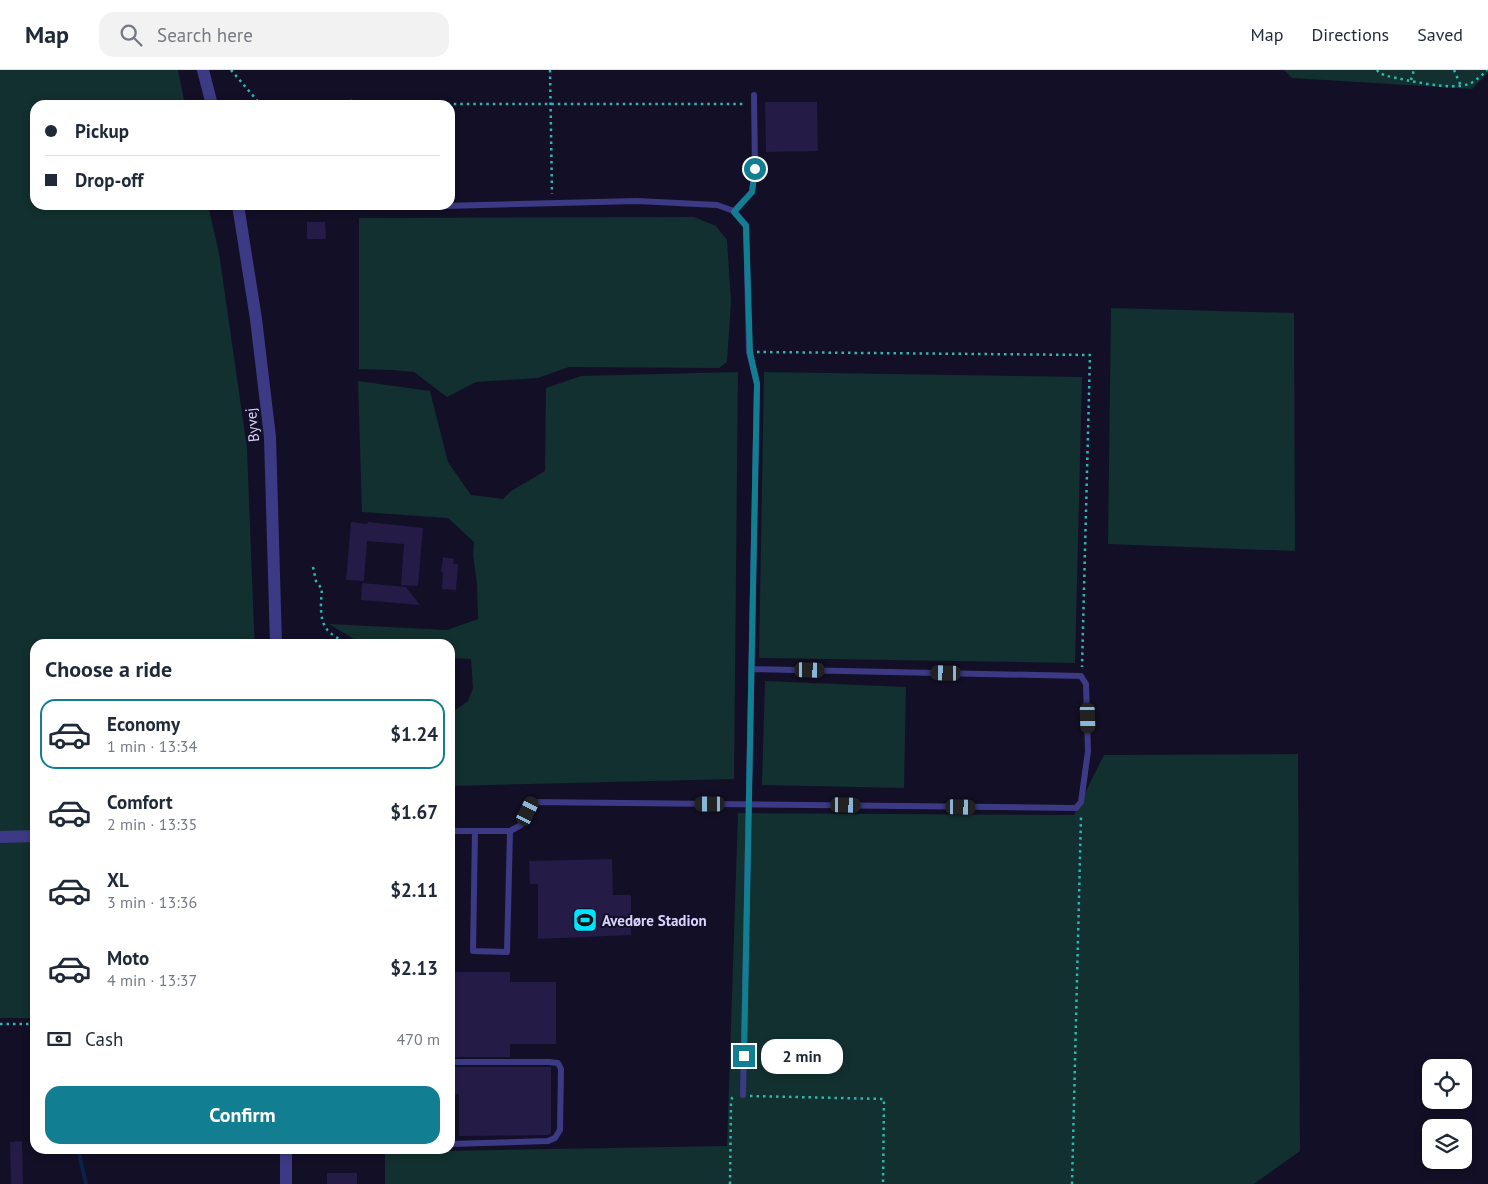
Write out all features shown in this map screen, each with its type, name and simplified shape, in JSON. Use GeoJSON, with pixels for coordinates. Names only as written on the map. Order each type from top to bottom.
{"type":"FeatureCollection","features":[{"type":"Feature","properties":{"kind":"street"},"geometry":{"type":"LineString","coordinates":[[203,70],[211,100]]}},
{"type":"Feature","properties":{"kind":"street","name":"Byvej"},"geometry":{"type":"LineString","coordinates":[[239,210],[256,319],[270,437],[276,639]]}},
{"type":"Feature","properties":{"kind":"street"},"geometry":{"type":"LineString","coordinates":[[0,837],[30,836]]}},
{"type":"Feature","properties":{"kind":"street"},"geometry":{"type":"LineString","coordinates":[[286,1154],[286,1184]]}},
{"type":"Feature","properties":{"kind":"lane"},"geometry":{"type":"LineString","coordinates":[[734,212],[752,192],[755,169],[754,95]]}},
{"type":"Feature","properties":{"kind":"lane"},"geometry":{"type":"LineString","coordinates":[[455,206],[637,201],[717,205],[734,212],[746,226],[750,352],[757,384],[743,1094]]}},
{"type":"Feature","properties":{"kind":"lane"},"geometry":{"type":"LineString","coordinates":[[455,831],[510,831],[521,825],[532,802],[1076,808],[1081,802],[1088,751],[1086,684],[1081,676],[752,669]]}},
{"type":"Feature","properties":{"kind":"lane"},"geometry":{"type":"LineString","coordinates":[[475,831],[473,951],[506,952],[510,831]]}},
{"type":"Feature","properties":{"kind":"lane"},"geometry":{"type":"LineString","coordinates":[[455,1062],[549,1062],[558,1063],[561,1069],[560,1130],[555,1138],[548,1141],[455,1144]]}},
{"type":"Feature","properties":{"kind":"path"},"geometry":{"type":"LineString","coordinates":[[231,70],[258,100]]}},
{"type":"Feature","properties":{"kind":"path"},"geometry":{"type":"LineString","coordinates":[[550,70],[552,203]]}},
{"type":"Feature","properties":{"kind":"path"},"geometry":{"type":"LineString","coordinates":[[1377,70],[1379,73],[1387,76],[1446,86],[1469,84],[1481,77],[1487,70]]}},
{"type":"Feature","properties":{"kind":"path"},"geometry":{"type":"LineString","coordinates":[[1411,80],[1414,70]]}},
{"type":"Feature","properties":{"kind":"path"},"geometry":{"type":"LineString","coordinates":[[1454,70],[1461,86]]}},
{"type":"Feature","properties":{"kind":"path"},"geometry":{"type":"LineString","coordinates":[[455,104],[754,104]]}},
{"type":"Feature","properties":{"kind":"path"},"geometry":{"type":"LineString","coordinates":[[750,352],[1090,355],[1081,676]]}},
{"type":"Feature","properties":{"kind":"path"},"geometry":{"type":"LineString","coordinates":[[313,567],[316,582],[322,589],[321,604],[326,630],[340,639]]}},
{"type":"Feature","properties":{"kind":"path"},"geometry":{"type":"LineString","coordinates":[[1072,1184],[1081,802]]}},
{"type":"Feature","properties":{"kind":"path"},"geometry":{"type":"LineString","coordinates":[[0,1024],[30,1024]]}},
{"type":"Feature","properties":{"kind":"path"},"geometry":{"type":"LineString","coordinates":[[730,1184],[730,1103],[736,1095],[743,1094],[753,1096],[884,1099],[882,1184]]}},
{"type":"Feature","properties":{"kind":"green space"},"geometry":{"type":"Polygon","coordinates":[[[0,70],[178,70],[184,100],[30,100],[30,210],[209,210],[219,253],[247,448],[255,639],[30,639],[30,1018],[0,1018],[0,70]]]}},
{"type":"Feature","properties":{"kind":"green space"},"geometry":{"type":"Polygon","coordinates":[[[1284,70],[1488,70],[1488,73],[1472,89],[1292,78],[1284,70]]]}},
{"type":"Feature","properties":{"kind":"green space"},"geometry":{"type":"Polygon","coordinates":[[[694,217],[716,226],[727,240],[731,302],[727,362],[719,368],[569,367],[538,378],[476,382],[447,397],[414,372],[359,369],[359,218],[694,217]]]}},
{"type":"Feature","properties":{"kind":"green space"},"geometry":{"type":"Polygon","coordinates":[[[1111,308],[1294,313],[1295,551],[1108,544],[1111,308]]]}},
{"type":"Feature","properties":{"kind":"green space"},"geometry":{"type":"Polygon","coordinates":[[[738,372],[734,779],[455,786],[455,710],[468,701],[473,688],[471,659],[455,658],[455,639],[354,639],[329,624],[447,630],[478,619],[477,584],[473,555],[474,542],[448,518],[362,512],[358,381],[430,391],[448,462],[471,495],[503,499],[511,491],[545,471],[546,388],[581,376],[738,372]]]}},
{"type":"Feature","properties":{"kind":"green space"},"geometry":{"type":"Polygon","coordinates":[[[764,372],[1082,377],[1075,663],[759,658],[764,372]]]}},
{"type":"Feature","properties":{"kind":"green space"},"geometry":{"type":"Polygon","coordinates":[[[765,681],[906,687],[904,788],[762,785],[765,681]]]}},
{"type":"Feature","properties":{"kind":"green space"},"geometry":{"type":"Polygon","coordinates":[[[1298,754],[1300,1151],[1254,1184],[385,1184],[385,1154],[455,1154],[455,1151],[727,1146],[738,813],[1074,815],[1104,755],[1298,754]]]}},
{"type":"Feature","properties":{"kind":"building"},"geometry":{"type":"Polygon","coordinates":[[[765,102],[817,102],[818,151],[766,152],[765,102]]]}},
{"type":"Feature","properties":{"kind":"building"},"geometry":{"type":"Polygon","coordinates":[[[307,222],[325,222],[326,239],[307,239],[307,222]]]}},
{"type":"Feature","properties":{"kind":"building"},"geometry":{"type":"Polygon","coordinates":[[[351,522],[423,528],[418,586],[401,585],[404,544],[367,541],[364,581],[346,580],[351,522]]]}},
{"type":"Feature","properties":{"kind":"building"},"geometry":{"type":"Polygon","coordinates":[[[443,557],[454,559],[453,564],[458,564],[456,590],[442,589],[443,572],[441,572],[443,557]]]}},
{"type":"Feature","properties":{"kind":"building"},"geometry":{"type":"Polygon","coordinates":[[[362,583],[406,587],[420,605],[361,600],[362,583]]]}},
{"type":"Feature","properties":{"kind":"building"},"geometry":{"type":"Polygon","coordinates":[[[612,859],[613,895],[631,895],[631,935],[538,939],[538,884],[530,884],[529,861],[612,859]]]}},
{"type":"Feature","properties":{"kind":"building"},"geometry":{"type":"Polygon","coordinates":[[[455,972],[510,972],[510,982],[556,982],[556,1044],[510,1044],[510,1057],[455,1057],[455,972]]]}},
{"type":"Feature","properties":{"kind":"building"},"geometry":{"type":"Polygon","coordinates":[[[455,1067],[551,1067],[551,1134],[459,1136],[459,1094],[455,1094],[455,1067]]]}},
{"type":"Feature","properties":{"kind":"building"},"geometry":{"type":"Polygon","coordinates":[[[22,1141],[23,1184],[11,1184],[10,1142],[22,1141]]]}},
{"type":"Feature","properties":{"kind":"building"},"geometry":{"type":"Polygon","coordinates":[[[327,1173],[357,1173],[357,1184],[327,1184],[327,1173]]]}},
{"type":"Feature","properties":{"kind":"waterway"},"geometry":{"type":"LineString","coordinates":[[79,1154],[86,1184]]}},
{"type":"Feature","properties":{"kind":"place","name":"Avedøre Stadion"},"geometry":{"type":"Point","coordinates":[585,920]}},
{"type":"Feature","properties":{"kind":"route"},"geometry":{"type":"LineString","coordinates":[[744,1056],[757,384],[750,352],[746,226],[734,212],[752,192],[755,169]]}}]}
